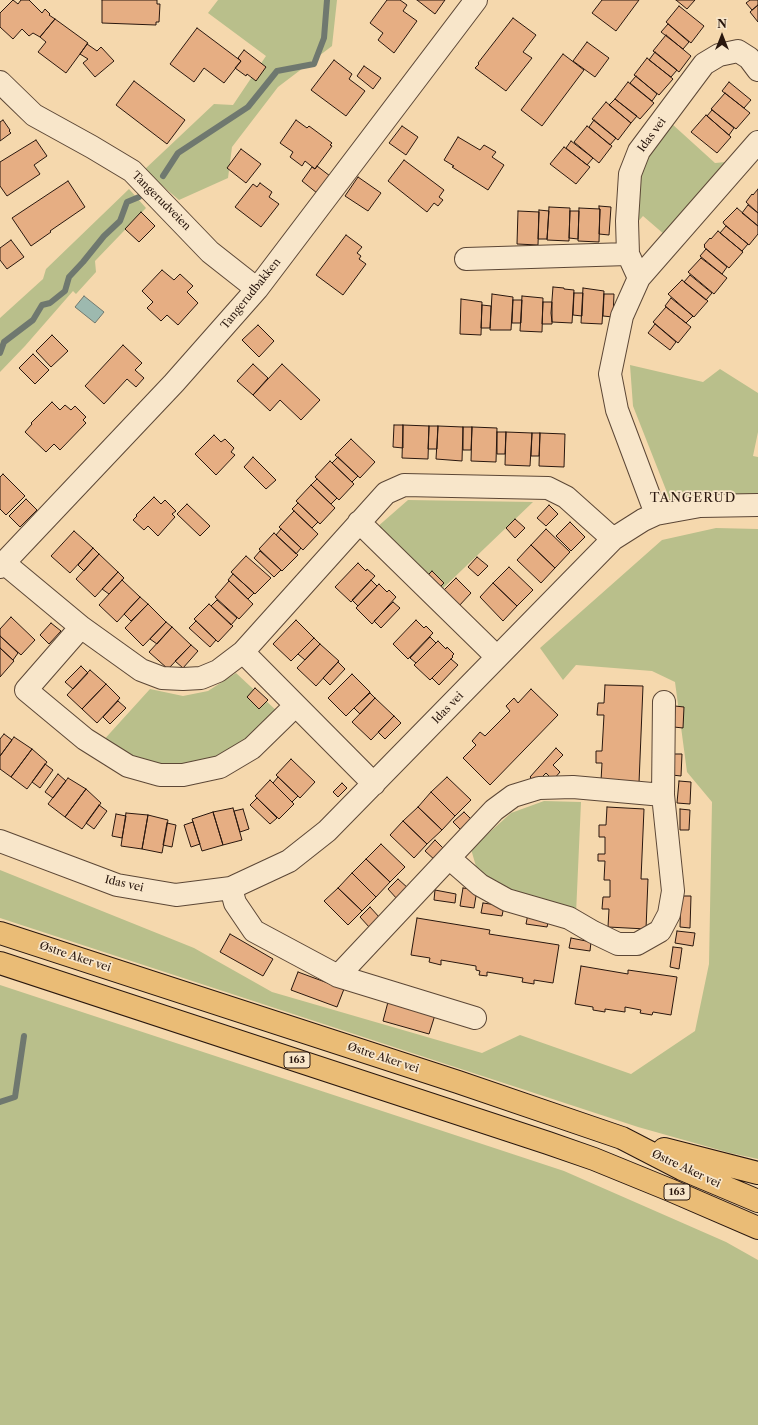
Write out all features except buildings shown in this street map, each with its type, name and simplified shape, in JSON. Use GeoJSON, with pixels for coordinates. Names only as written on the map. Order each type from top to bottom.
{"type":"FeatureCollection","features":[{"type":"Feature","properties":{"kind":"highway","name":"Østre Aker vei"},"geometry":{"type":"LineString","coordinates":[[0,933],[458,1082],[622,1138],[682,1169],[758,1201]]}},
{"type":"Feature","properties":{"kind":"highway","name":"163"},"geometry":{"type":"LineString","coordinates":[[0,963],[554,1145],[594,1159],[758,1228]]}},
{"type":"Feature","properties":{"kind":"highway"},"geometry":{"type":"LineString","coordinates":[[622,1138],[758,1173]]}},
{"type":"Feature","properties":{"kind":"street","name":"Tangerudbakken"},"geometry":{"type":"LineString","coordinates":[[2,565],[174,383],[257,290],[476,0]]}},
{"type":"Feature","properties":{"kind":"street","name":"Idas vei"},"geometry":{"type":"LineString","coordinates":[[639,278],[628,254],[627,221],[630,174],[639,151],[704,64],[719,55],[738,51],[749,58],[758,70]]}},
{"type":"Feature","properties":{"kind":"street","name":"Tangerudveien"},"geometry":{"type":"LineString","coordinates":[[0,82],[34,116],[92,147],[132,171],[210,252],[257,290]]}},
{"type":"Feature","properties":{"kind":"street"},"geometry":{"type":"LineString","coordinates":[[656,514],[617,410],[610,374],[622,316],[639,278],[758,142]]}},
{"type":"Feature","properties":{"kind":"street"},"geometry":{"type":"LineString","coordinates":[[466,259],[628,254]]}},
{"type":"Feature","properties":{"kind":"street"},"geometry":{"type":"LineString","coordinates":[[2,565],[82,627],[141,670],[162,678],[184,679],[201,678],[218,671],[242,652],[386,493],[404,485],[548,488],[566,497],[613,539]]}},
{"type":"Feature","properties":{"kind":"street","name":"Idas vei"},"geometry":{"type":"LineString","coordinates":[[0,841],[117,885],[176,895],[231,888],[289,861],[327,832],[613,539],[643,520],[656,514],[700,506],[758,505]]}},
{"type":"Feature","properties":{"kind":"street"},"geometry":{"type":"LineString","coordinates":[[360,522],[497,657]]}},
{"type":"Feature","properties":{"kind":"street"},"geometry":{"type":"LineString","coordinates":[[82,627],[26,690],[85,739],[128,766],[160,775],[183,775],[220,767],[252,748],[295,706]]}},
{"type":"Feature","properties":{"kind":"street"},"geometry":{"type":"LineString","coordinates":[[242,652],[374,784]]}},
{"type":"Feature","properties":{"kind":"street"},"geometry":{"type":"LineString","coordinates":[[449,858],[480,885],[507,900],[569,918],[618,944],[637,944],[660,931],[669,914],[674,891],[663,795],[664,702]]}},
{"type":"Feature","properties":{"kind":"street"},"geometry":{"type":"LineString","coordinates":[[338,976],[494,810],[513,796],[539,788],[573,787],[663,795]]}},
{"type":"Feature","properties":{"kind":"street"},"geometry":{"type":"LineString","coordinates":[[231,888],[235,903],[254,931],[338,976],[475,1018]]}},
{"type":"Feature","properties":{"kind":"green space"},"geometry":{"type":"Polygon","coordinates":[[[218,0],[337,0],[332,46],[278,87],[232,147],[228,178],[179,200],[144,170],[214,104],[233,105],[266,56],[208,13],[218,0]]]}},
{"type":"Feature","properties":{"kind":"green space"},"geometry":{"type":"Polygon","coordinates":[[[672,124],[715,163],[726,162],[665,235],[643,216],[634,226],[638,165],[672,124]]]}},
{"type":"Feature","properties":{"kind":"green space"},"geometry":{"type":"Polygon","coordinates":[[[129,189],[146,208],[95,261],[96,272],[76,294],[73,291],[0,372],[0,318],[43,279],[46,269],[129,189]]]}},
{"type":"Feature","properties":{"kind":"green space"},"geometry":{"type":"Polygon","coordinates":[[[630,365],[703,382],[720,369],[758,393],[758,432],[753,456],[758,457],[758,495],[693,495],[670,500],[633,406],[630,365]]]}},
{"type":"Feature","properties":{"kind":"green space"},"geometry":{"type":"Polygon","coordinates":[[[408,500],[533,502],[440,591],[376,528],[408,500]]]}},
{"type":"Feature","properties":{"kind":"green space"},"geometry":{"type":"Polygon","coordinates":[[[716,528],[758,529],[758,1159],[730,1153],[638,1127],[0,918],[0,870],[194,948],[272,992],[482,1053],[520,1035],[631,1074],[695,1031],[709,964],[712,802],[687,772],[675,682],[652,671],[576,665],[563,680],[540,648],[662,540],[716,528]]]}},
{"type":"Feature","properties":{"kind":"green space"},"geometry":{"type":"Polygon","coordinates":[[[236,673],[279,713],[218,762],[158,769],[101,743],[150,689],[183,696],[208,691],[236,673]]]}},
{"type":"Feature","properties":{"kind":"green space"},"geometry":{"type":"Polygon","coordinates":[[[544,801],[581,802],[576,914],[510,894],[477,870],[471,849],[511,813],[544,801]]]}},
{"type":"Feature","properties":{"kind":"green space"},"geometry":{"type":"Polygon","coordinates":[[[0,985],[564,1171],[726,1242],[758,1260],[758,1425],[0,1425],[0,985]]]}},
{"type":"Feature","properties":{"kind":"water"},"geometry":{"type":"Polygon","coordinates":[[[84,296],[104,312],[95,323],[75,307],[84,296]]]}},
{"type":"Feature","properties":{"kind":"waterway"},"geometry":{"type":"LineString","coordinates":[[163,176],[178,153],[248,107],[277,71],[314,64],[324,38],[327,0]]}},
{"type":"Feature","properties":{"kind":"waterway"},"geometry":{"type":"LineString","coordinates":[[0,353],[4,342],[33,320],[42,305],[50,303],[65,291],[69,277],[104,236],[120,221],[127,202],[139,197]]}},
{"type":"Feature","properties":{"kind":"waterway"},"geometry":{"type":"LineString","coordinates":[[0,1102],[15,1097],[24,1036]]}},
{"type":"Feature","properties":{"kind":"district","name":"TANGERUD"},"geometry":{"type":"Point","coordinates":[693,498]}}]}
